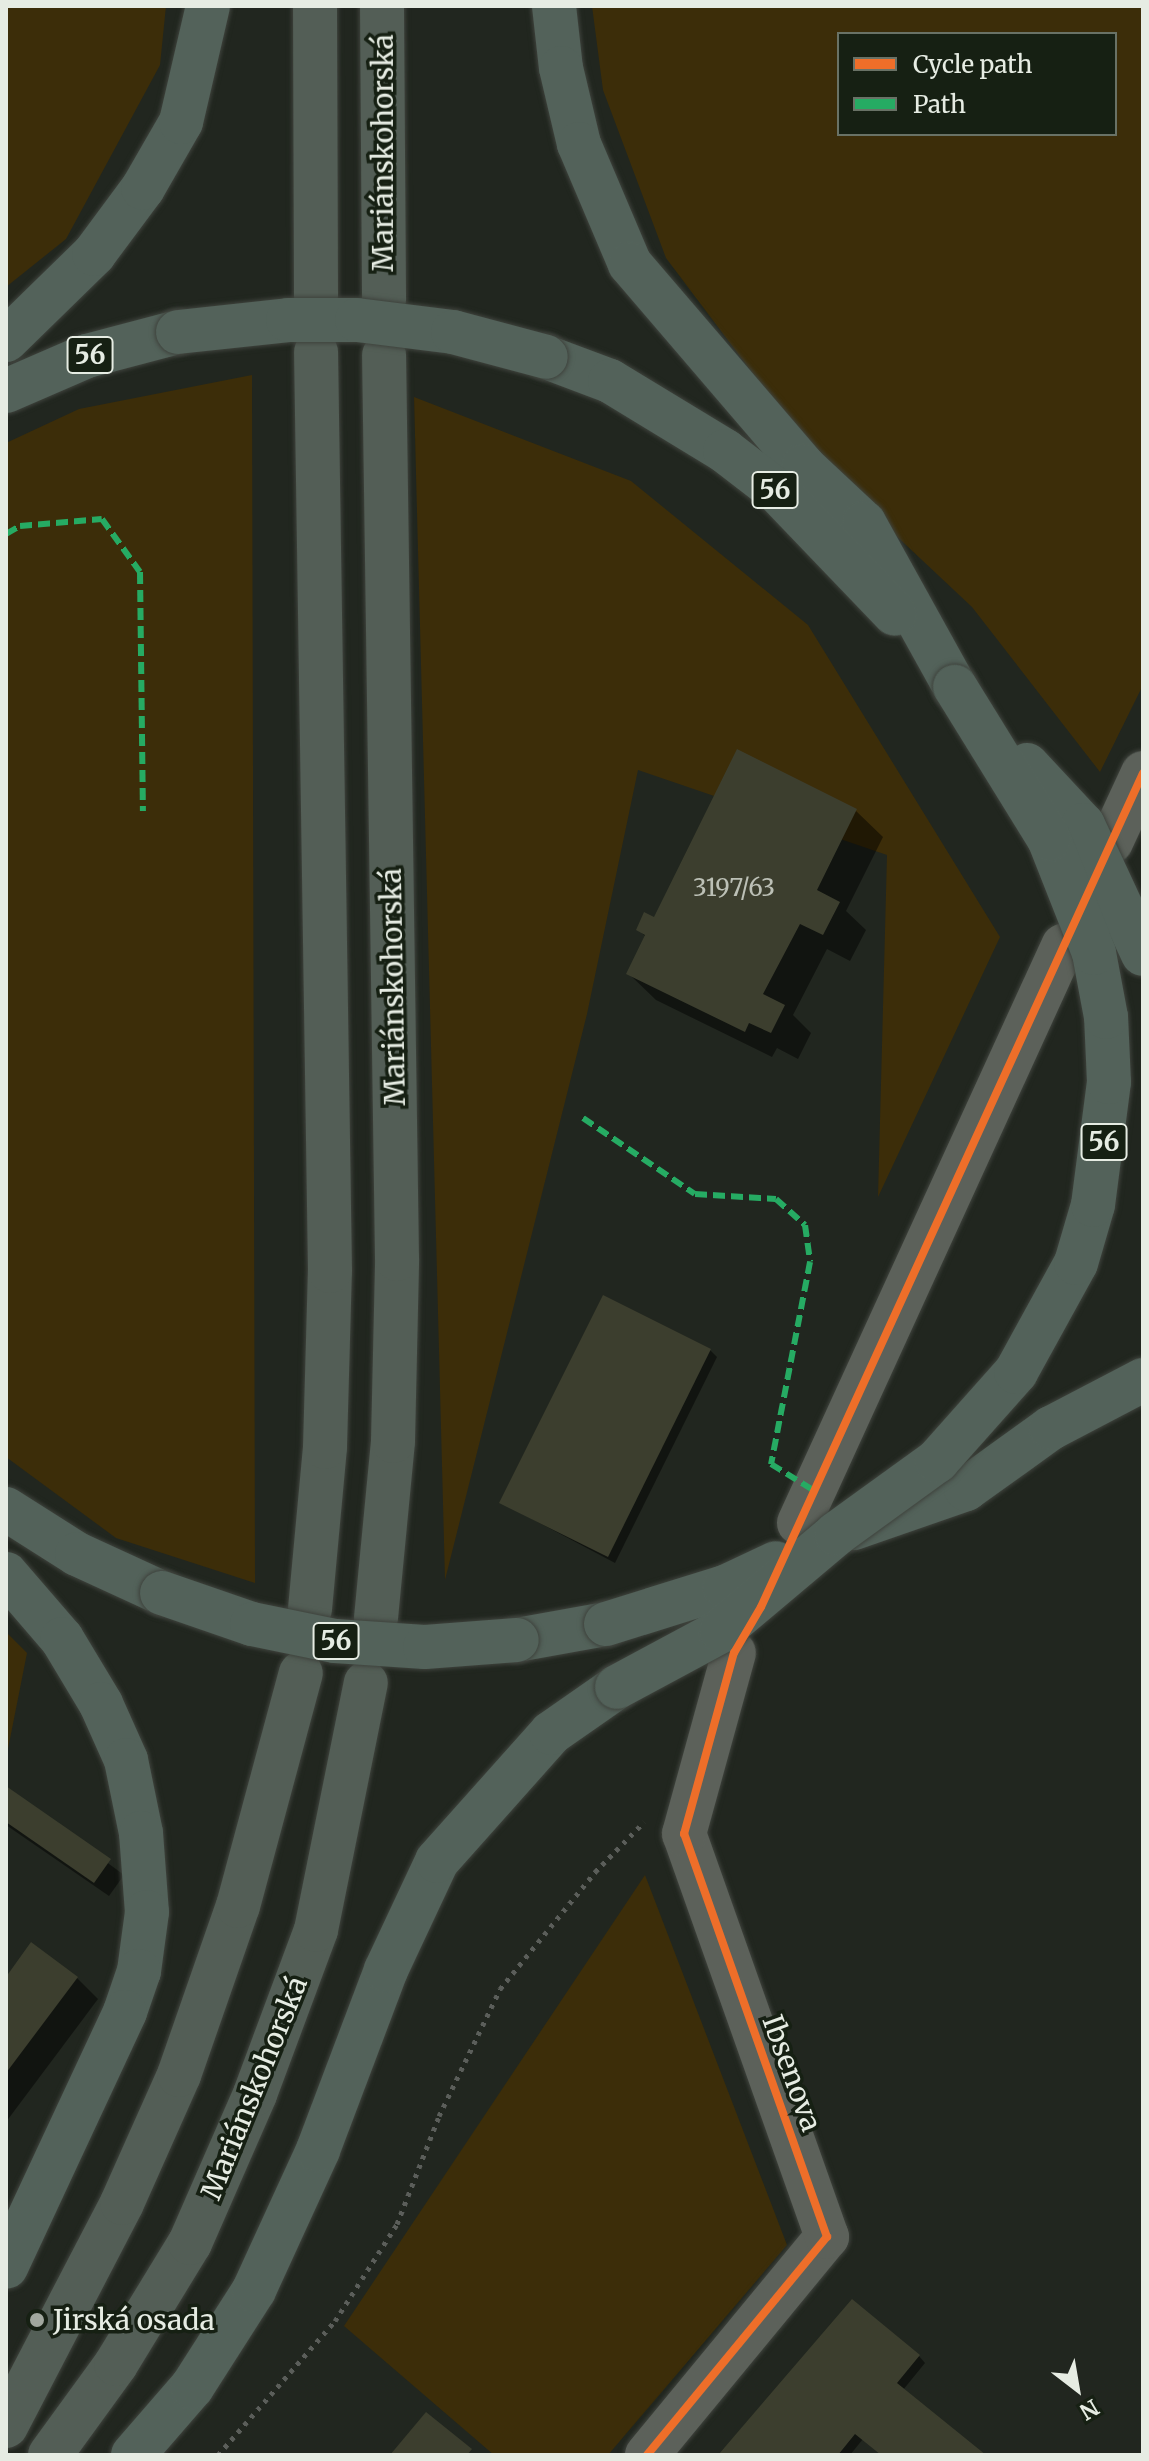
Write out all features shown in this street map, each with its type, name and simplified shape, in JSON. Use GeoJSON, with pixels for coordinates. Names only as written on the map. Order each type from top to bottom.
{"type":"FeatureCollection","features":[{"type":"Feature","properties":{"kind":"highway"},"geometry":{"type":"LineString","coordinates":[[6,340],[94,254],[143,188],[181,122],[208,6]]}},
{"type":"Feature","properties":{"kind":"highway"},"geometry":{"type":"LineString","coordinates":[[554,6],[561,68],[579,144],[607,219],[630,264],[803,466],[864,523],[955,687]]}},
{"type":"Feature","properties":{"kind":"highway","name":"56"},"geometry":{"type":"LineString","coordinates":[[6,391],[87,356],[178,332],[288,320],[357,320],[453,332],[546,357],[610,381],[671,414],[777,491],[871,586],[955,687],[1083,825],[1143,954]]}},
{"type":"Feature","properties":{"kind":"highway","name":"56"},"geometry":{"type":"LineString","coordinates":[[6,1509],[77,1554],[162,1593],[252,1624],[335,1641],[425,1647],[517,1640],[606,1624],[725,1587],[817,1528],[937,1461],[1016,1372],[1076,1263],[1103,1146],[1109,1082],[1106,1017],[1094,953],[1049,839],[955,687]]}},
{"type":"Feature","properties":{"kind":"highway","name":"56"},"geometry":{"type":"LineString","coordinates":[[817,1528],[966,1489],[1051,1428],[1143,1380]]}},
{"type":"Feature","properties":{"kind":"highway"},"geometry":{"type":"LineString","coordinates":[[133,2455],[192,2387],[254,2290],[318,2150],[386,1970],[437,1861],[551,1733],[617,1687],[721,1631],[817,1528]]}},
{"type":"Feature","properties":{"kind":"highway"},"geometry":{"type":"LineString","coordinates":[[6,1574],[62,1639],[101,1704],[126,1760],[141,1833],[147,1912],[139,1971],[125,2012],[6,2267]]}},
{"type":"Feature","properties":{"kind":"main road"},"geometry":{"type":"LineString","coordinates":[[315,6],[316,296]]}},
{"type":"Feature","properties":{"kind":"main road","name":"Mariánskohorská"},"geometry":{"type":"LineString","coordinates":[[382,6],[384,300]]}},
{"type":"Feature","properties":{"kind":"main road"},"geometry":{"type":"LineString","coordinates":[[310,1609],[325,1447],[330,1271],[316,352]]}},
{"type":"Feature","properties":{"kind":"main road","name":"Mariánskohorská"},"geometry":{"type":"LineString","coordinates":[[376,1618],[393,1441],[397,1259],[384,355]]}},
{"type":"Feature","properties":{"kind":"main road"},"geometry":{"type":"LineString","coordinates":[[6,2426],[122,2203],[179,2075],[238,1906],[301,1673]]}},
{"type":"Feature","properties":{"kind":"main road","name":"Mariánskohorská"},"geometry":{"type":"LineString","coordinates":[[50,2455],[116,2364],[190,2243],[255,2094],[316,1930],[366,1683]]}},
{"type":"Feature","properties":{"kind":"street"},"geometry":{"type":"LineString","coordinates":[[1111,842],[1143,773]]}},
{"type":"Feature","properties":{"kind":"street"},"geometry":{"type":"LineString","coordinates":[[817,1528],[1063,946]]}},
{"type":"Feature","properties":{"kind":"street","name":"Ibsenova"},"geometry":{"type":"LineString","coordinates":[[647,2455],[827,2237],[684,1834],[734,1653]]}},
{"type":"Feature","properties":{"kind":"path"},"geometry":{"type":"LineString","coordinates":[[218,2455],[335,2321],[397,2224],[439,2116],[500,1989],[642,1823],[692,1806]]}},
{"type":"Feature","properties":{"kind":"shaded area"},"geometry":{"type":"Polygon","coordinates":[[[6,6],[166,6],[160,65],[66,239],[6,287],[6,6]]]}},
{"type":"Feature","properties":{"kind":"shaded area"},"geometry":{"type":"Polygon","coordinates":[[[592,6],[1143,6],[1143,685],[1100,772],[972,607],[824,468],[666,258],[603,90],[592,6]]]}},
{"type":"Feature","properties":{"kind":"shaded area"},"geometry":{"type":"Polygon","coordinates":[[[252,375],[255,1583],[116,1538],[6,1457],[6,443],[79,409],[252,375]]]}},
{"type":"Feature","properties":{"kind":"shaded area"},"geometry":{"type":"Polygon","coordinates":[[[414,397],[631,481],[808,625],[1000,937],[878,1197],[887,855],[638,770],[587,1014],[445,1580],[414,397]]]}},
{"type":"Feature","properties":{"kind":"shaded area"},"geometry":{"type":"Polygon","coordinates":[[[6,1632],[27,1653],[6,1759],[6,1632]]]}},
{"type":"Feature","properties":{"kind":"shaded area"},"geometry":{"type":"Polygon","coordinates":[[[645,1875],[787,2245],[608,2455],[494,2455],[344,2326],[645,1875]]]}},
{"type":"Feature","properties":{"kind":"building"},"geometry":{"type":"Polygon","coordinates":[[[737,749],[857,809],[817,890],[840,902],[823,935],[800,924],[763,994],[785,1005],[771,1033],[749,1023],[745,1032],[626,974],[645,935],[636,930],[644,912],[654,917],[737,749]]]}},
{"type":"Feature","properties":{"kind":"building"},"geometry":{"type":"Polygon","coordinates":[[[603,1295],[711,1349],[608,1557],[499,1503],[603,1295]]]}},
{"type":"Feature","properties":{"kind":"building"},"geometry":{"type":"Polygon","coordinates":[[[6,1786],[111,1859],[94,1883],[6,1822],[6,1786]]]}},
{"type":"Feature","properties":{"kind":"building"},"geometry":{"type":"Polygon","coordinates":[[[31,1942],[78,1977],[6,2073],[6,1977],[31,1942]]]}},
{"type":"Feature","properties":{"kind":"building"},"geometry":{"type":"Polygon","coordinates":[[[852,2299],[920,2355],[897,2383],[986,2455],[881,2455],[855,2434],[838,2455],[718,2455],[852,2299]]]}},
{"type":"Feature","properties":{"kind":"building"},"geometry":{"type":"Polygon","coordinates":[[[426,2412],[472,2449],[467,2455],[390,2455],[426,2412]]]}},
{"type":"Feature","properties":{"kind":"marked path"},"geometry":{"type":"LineString","coordinates":[[6,534],[20,526],[102,519],[140,572],[143,811]]}},
{"type":"Feature","properties":{"kind":"marked path"},"geometry":{"type":"LineString","coordinates":[[583,1118],[695,1194],[776,1199],[805,1225],[810,1262],[771,1464],[813,1490]]}},
{"type":"Feature","properties":{"kind":"cycle path"},"geometry":{"type":"LineString","coordinates":[[647,2455],[827,2237],[684,1834],[734,1653],[761,1607],[1143,773]]}},
{"type":"Feature","properties":{"kind":"place","name":"Jirská osada"},"geometry":{"type":"Point","coordinates":[37,2320]}}]}
